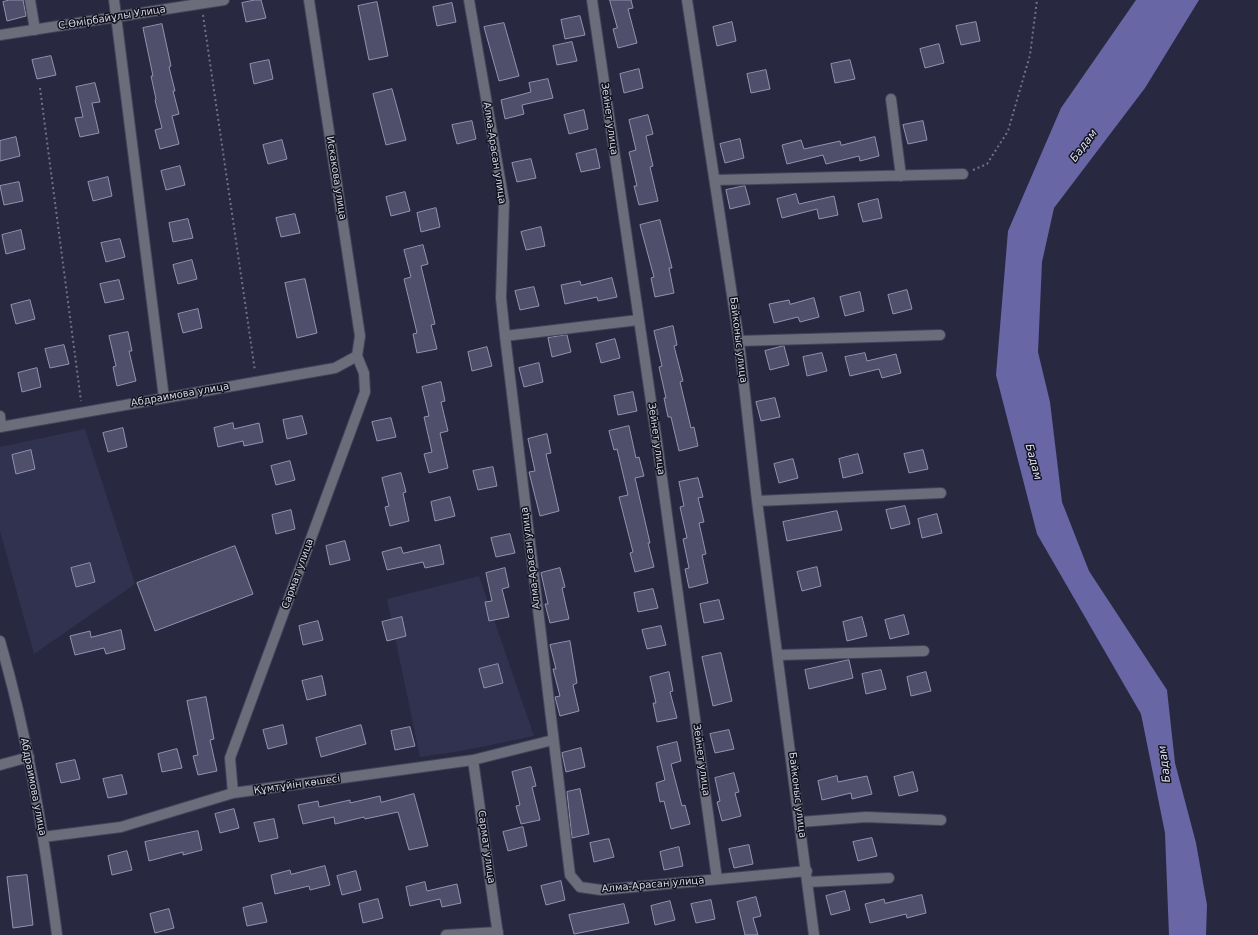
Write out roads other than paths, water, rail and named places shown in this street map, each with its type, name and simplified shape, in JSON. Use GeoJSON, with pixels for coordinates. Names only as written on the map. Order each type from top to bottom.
{"type":"FeatureCollection","features":[{"type":"Feature","properties":{"kind":"street"},"geometry":{"type":"LineString","coordinates":[[30,0],[34,30]]}},
{"type":"Feature","properties":{"kind":"street"},"geometry":{"type":"LineString","coordinates":[[114,0],[164,398]]}},
{"type":"Feature","properties":{"kind":"street","name":"С.Өмірбайұлы Улица"},"geometry":{"type":"LineString","coordinates":[[0,35],[202,5],[224,0]]}},
{"type":"Feature","properties":{"kind":"street","name":"Искакова улица"},"geometry":{"type":"LineString","coordinates":[[309,0],[360,336],[357,356]]}},
{"type":"Feature","properties":{"kind":"street","name":"Алма-Арасан улица"},"geometry":{"type":"LineString","coordinates":[[469,0],[504,202],[501,298],[504,336],[552,740],[570,875],[580,887],[601,890],[807,871]]}},
{"type":"Feature","properties":{"kind":"street","name":"Зейнет улица"},"geometry":{"type":"LineString","coordinates":[[592,0],[657,442],[717,879]]}},
{"type":"Feature","properties":{"kind":"street","name":"Байконыс улица"},"geometry":{"type":"LineString","coordinates":[[687,0],[716,180],[739,341],[757,501],[779,655],[814,935]]}},
{"type":"Feature","properties":{"kind":"street"},"geometry":{"type":"LineString","coordinates":[[890,99],[901,176]]}},
{"type":"Feature","properties":{"kind":"street"},"geometry":{"type":"LineString","coordinates":[[716,180],[963,174]]}},
{"type":"Feature","properties":{"kind":"street"},"geometry":{"type":"LineString","coordinates":[[504,336],[638,320]]}},
{"type":"Feature","properties":{"kind":"street"},"geometry":{"type":"LineString","coordinates":[[739,341],[940,335]]}},
{"type":"Feature","properties":{"kind":"street","name":"Абдраимова улица"},"geometry":{"type":"LineString","coordinates":[[1,427],[335,368],[357,356]]}},
{"type":"Feature","properties":{"kind":"street","name":"Сармат улица"},"geometry":{"type":"LineString","coordinates":[[233,794],[230,758],[365,392],[364,374],[357,356]]}},
{"type":"Feature","properties":{"kind":"street"},"geometry":{"type":"LineString","coordinates":[[0,416],[1,427]]}},
{"type":"Feature","properties":{"kind":"street"},"geometry":{"type":"LineString","coordinates":[[757,501],[941,494]]}},
{"type":"Feature","properties":{"kind":"street","name":"Абдраимова улица"},"geometry":{"type":"LineString","coordinates":[[0,641],[29,757],[43,837],[57,935]]}},
{"type":"Feature","properties":{"kind":"street"},"geometry":{"type":"LineString","coordinates":[[779,655],[924,651]]}},
{"type":"Feature","properties":{"kind":"street","name":"Құмтұйiн көшесі"},"geometry":{"type":"LineString","coordinates":[[43,837],[121,827],[233,794],[473,760],[552,740]]}},
{"type":"Feature","properties":{"kind":"street"},"geometry":{"type":"LineString","coordinates":[[0,766],[29,757]]}},
{"type":"Feature","properties":{"kind":"street","name":"Сармат улица"},"geometry":{"type":"LineString","coordinates":[[473,760],[498,934]]}},
{"type":"Feature","properties":{"kind":"street"},"geometry":{"type":"LineString","coordinates":[[800,822],[866,817],[941,820]]}},
{"type":"Feature","properties":{"kind":"street"},"geometry":{"type":"LineString","coordinates":[[808,882],[889,878]]}},
{"type":"Feature","properties":{"kind":"street"},"geometry":{"type":"LineString","coordinates":[[446,935],[498,934]]}},
{"type":"Feature","properties":{"kind":"water","name":"Бадам"},"geometry":{"type":"Polygon","coordinates":[[[1136,0],[1199,0],[1145,88],[1054,208],[1042,262],[1038,352],[1050,402],[1062,502],[1089,571],[1167,690],[1175,763],[1196,843],[1207,905],[1206,935],[1169,935],[1165,833],[1141,714],[1037,534],[996,375],[1008,231],[1061,108],[1136,0]]]}}]}
